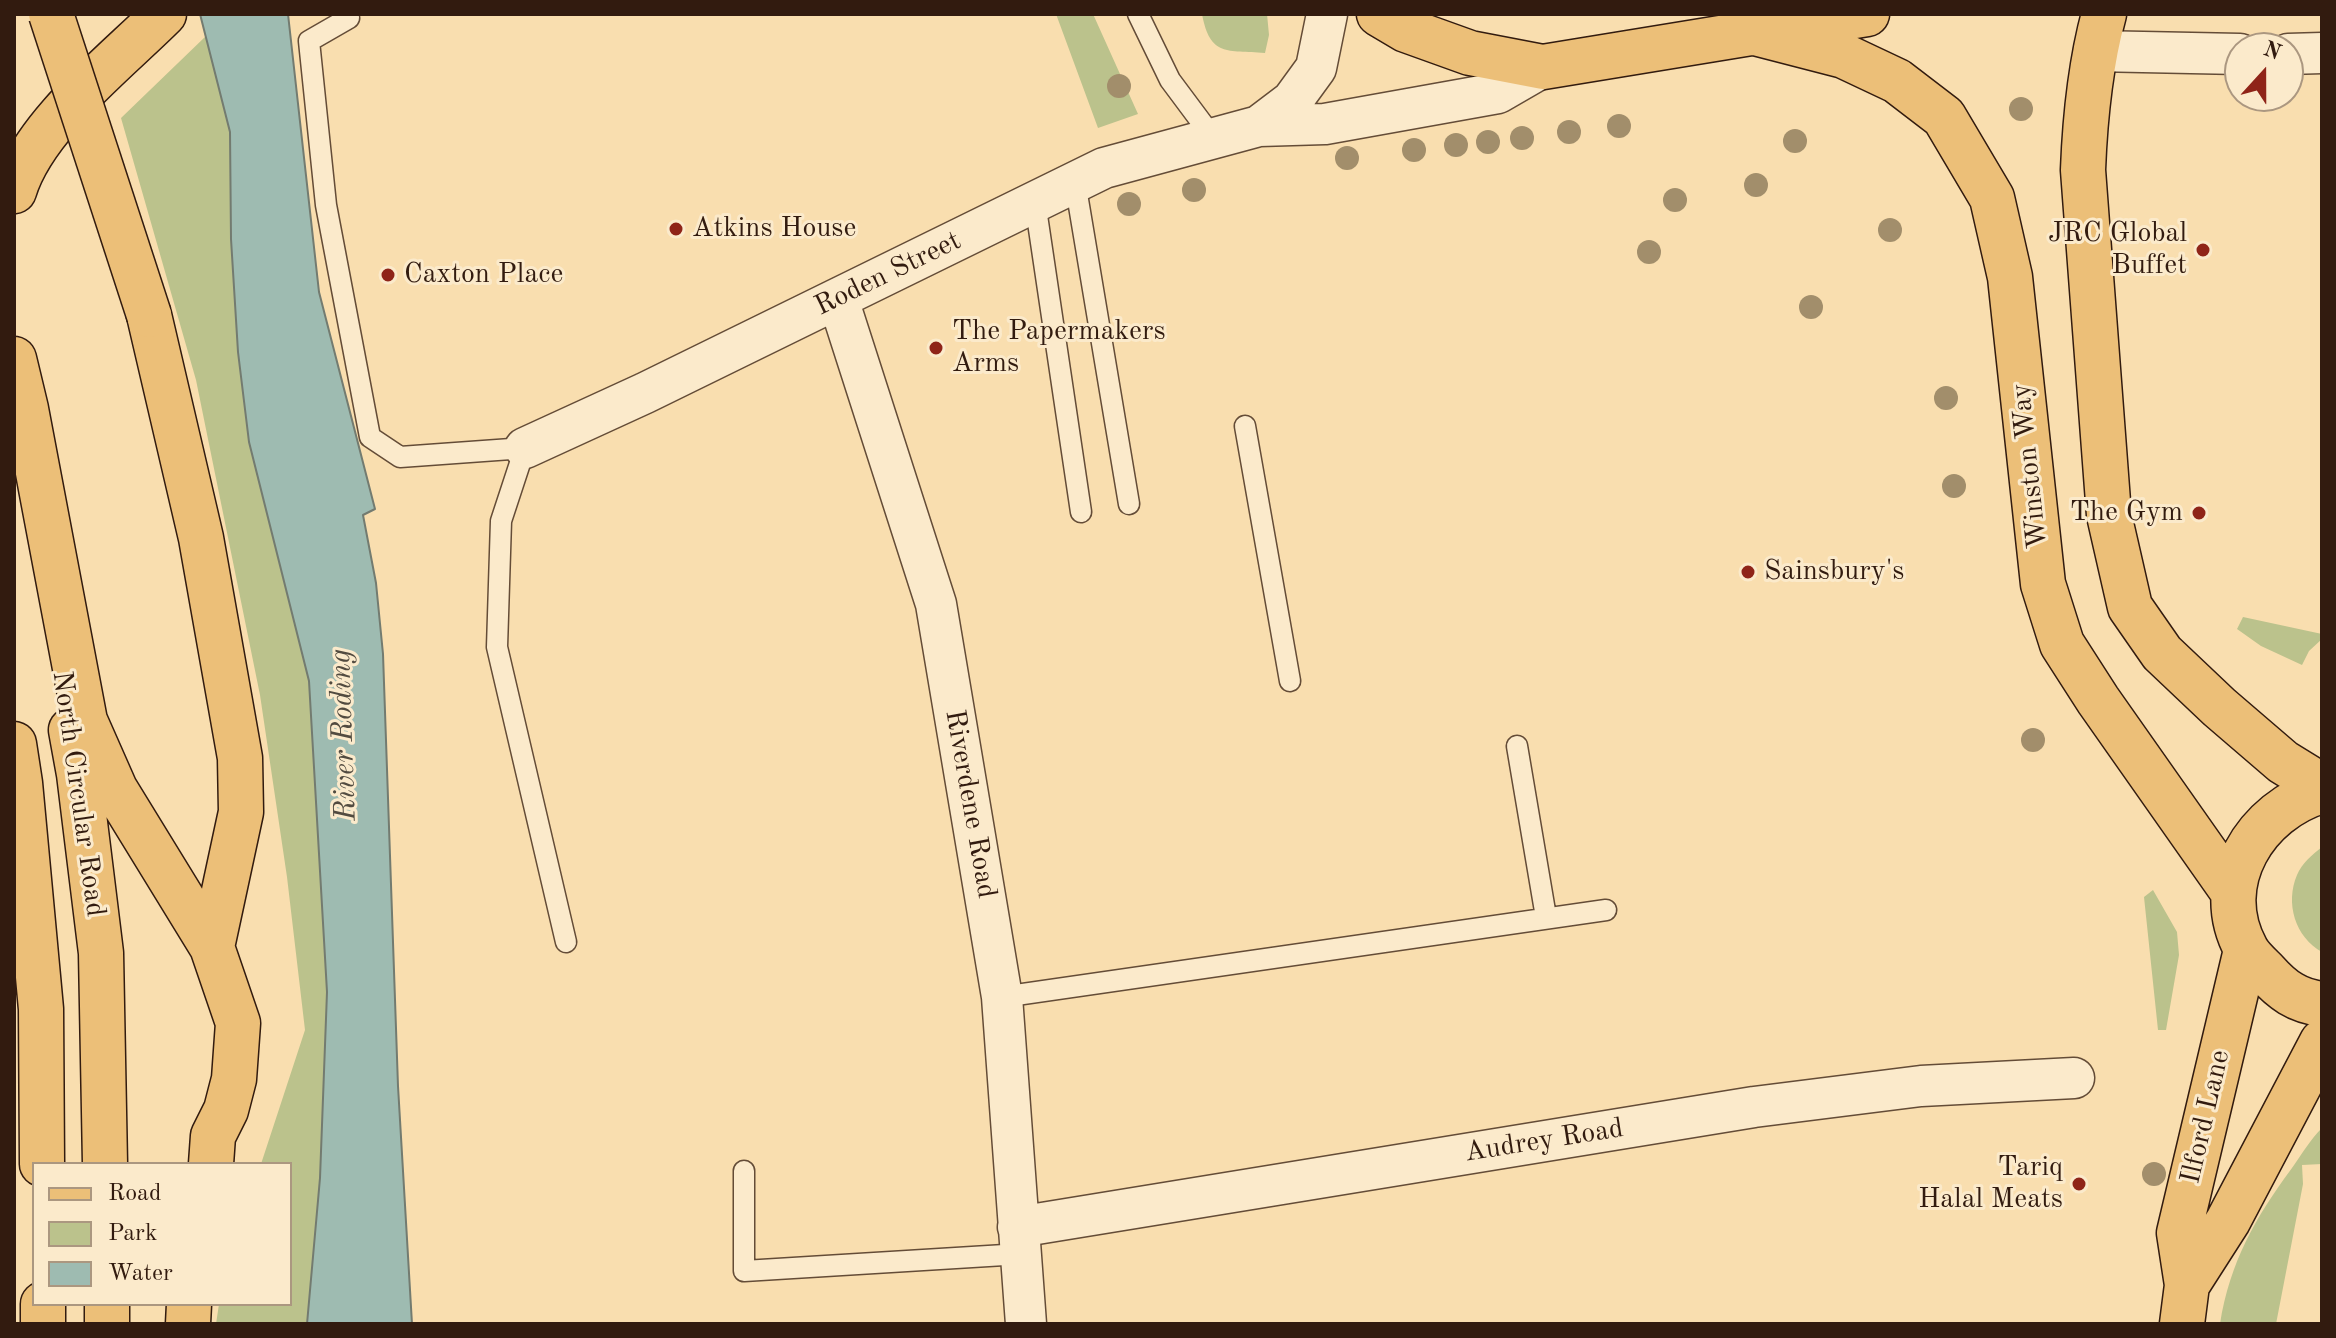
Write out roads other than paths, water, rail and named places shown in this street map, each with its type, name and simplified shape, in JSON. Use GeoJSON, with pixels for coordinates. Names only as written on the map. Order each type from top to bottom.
{"type":"FeatureCollection","features":[{"type":"Feature","properties":{"kind":"main road"},"geometry":{"type":"LineString","coordinates":[[51,14],[149,315],[201,538],[229,687],[240,758],[241,812],[212,947]]}},
{"type":"Feature","properties":{"kind":"main road"},"geometry":{"type":"LineString","coordinates":[[14,191],[19,175],[48,130],[164,14]]}},
{"type":"Feature","properties":{"kind":"main road"},"geometry":{"type":"LineString","coordinates":[[1379,14],[1406,30],[1470,53],[1543,67],[1748,24],[1867,14]]}},
{"type":"Feature","properties":{"kind":"main road","name":"Winston Way"},"geometry":{"type":"LineString","coordinates":[[1748,24],[1844,56],[1897,81],[1944,117],[1992,198],[2010,277],[2043,584],[2062,644],[2233,892]]}},
{"type":"Feature","properties":{"kind":"main road"},"geometry":{"type":"LineString","coordinates":[[2099,33],[2085,113],[2083,170],[2109,515],[2130,607],[2162,653],[2219,707],[2283,762],[2322,788]]}},
{"type":"Feature","properties":{"kind":"main road"},"geometry":{"type":"LineString","coordinates":[[14,359],[85,721],[115,789],[212,947],[238,1023],[234,1079],[212,1150],[184,1162]]}},
{"type":"Feature","properties":{"kind":"main road","name":"North Circular Road"},"geometry":{"type":"LineString","coordinates":[[14,429],[79,774],[101,953],[105,1162]]}},
{"type":"Feature","properties":{"kind":"main road","name":"North Circular Road"},"geometry":{"type":"LineString","coordinates":[[14,744],[41,1009],[42,1162]]}},
{"type":"Feature","properties":{"kind":"main road"},"geometry":{"type":"LineString","coordinates":[[2322,788],[2283,808],[2254,835],[2242,856],[2233,892],[2235,920],[2246,950],[2281,989],[2307,1002],[2322,1004]]}},
{"type":"Feature","properties":{"kind":"main road","name":"Ilford Lane"},"geometry":{"type":"LineString","coordinates":[[2185,1304],[2179,1233],[2246,950]]}},
{"type":"Feature","properties":{"kind":"main road","name":"Ilford Lane"},"geometry":{"type":"LineString","coordinates":[[2185,1304],[2322,1042]]}},
{"type":"Feature","properties":{"kind":"street","name":"Roden Street"},"geometry":{"type":"LineString","coordinates":[[1259,126],[1292,101],[1316,68],[1327,14]]}},
{"type":"Feature","properties":{"kind":"street"},"geometry":{"type":"LineString","coordinates":[[2099,33],[2181,55],[2224,54]]}},
{"type":"Feature","properties":{"kind":"street","name":"Roden Street"},"geometry":{"type":"LineString","coordinates":[[525,448],[645,393],[1104,168],[1259,126],[1325,124],[1498,93],[1543,67]]}},
{"type":"Feature","properties":{"kind":"street","name":"Riverdene Road"},"geometry":{"type":"LineString","coordinates":[[838,299],[936,604],[1002,997],[1026,1324]]}},
{"type":"Feature","properties":{"kind":"street","name":"Audrey Road"},"geometry":{"type":"LineString","coordinates":[[1020,1240],[1754,1107],[1921,1086],[2074,1078]]}},
{"type":"Feature","properties":{"kind":"lane"},"geometry":{"type":"LineString","coordinates":[[1138,14],[1170,80],[1214,139]]}},
{"type":"Feature","properties":{"kind":"lane"},"geometry":{"type":"LineString","coordinates":[[349,18],[309,41],[326,205],[370,437],[400,457],[525,448],[501,521],[497,647],[566,942]]}},
{"type":"Feature","properties":{"kind":"lane"},"geometry":{"type":"LineString","coordinates":[[1075,182],[1129,504]]}},
{"type":"Feature","properties":{"kind":"lane"},"geometry":{"type":"LineString","coordinates":[[1035,202],[1081,512]]}},
{"type":"Feature","properties":{"kind":"lane"},"geometry":{"type":"LineString","coordinates":[[1245,426],[1290,681]]}},
{"type":"Feature","properties":{"kind":"lane"},"geometry":{"type":"LineString","coordinates":[[1517,746],[1546,917]]}},
{"type":"Feature","properties":{"kind":"lane"},"geometry":{"type":"LineString","coordinates":[[1002,997],[1606,910]]}},
{"type":"Feature","properties":{"kind":"lane"},"geometry":{"type":"LineString","coordinates":[[744,1171],[744,1271],[1020,1240]]}},
{"type":"Feature","properties":{"kind":"water","name":"River Roding"},"geometry":{"type":"Polygon","coordinates":[[[200,14],[288,14],[319,292],[375,509],[363,515],[376,583],[383,654],[398,1086],[412,1324],[307,1324],[320,1178],[327,992],[309,681],[249,442],[238,352],[231,239],[230,132],[200,14]]]}},
{"type":"Feature","properties":{"kind":"place","name":"Atkins House"},"geometry":{"type":"Point","coordinates":[676,229]}},
{"type":"Feature","properties":{"kind":"place","name":"JRC Global Buffet"},"geometry":{"type":"Point","coordinates":[2203,250]}},
{"type":"Feature","properties":{"kind":"place","name":"Caxton Place"},"geometry":{"type":"Point","coordinates":[388,275]}},
{"type":"Feature","properties":{"kind":"place","name":"The Papermakers Arms"},"geometry":{"type":"Point","coordinates":[936,348]}},
{"type":"Feature","properties":{"kind":"place","name":"The Gym"},"geometry":{"type":"Point","coordinates":[2199,513]}},
{"type":"Feature","properties":{"kind":"place","name":"Sainsbury's"},"geometry":{"type":"Point","coordinates":[1748,572]}},
{"type":"Feature","properties":{"kind":"place","name":"Tariq Halal Meats"},"geometry":{"type":"Point","coordinates":[2079,1184]}}]}
